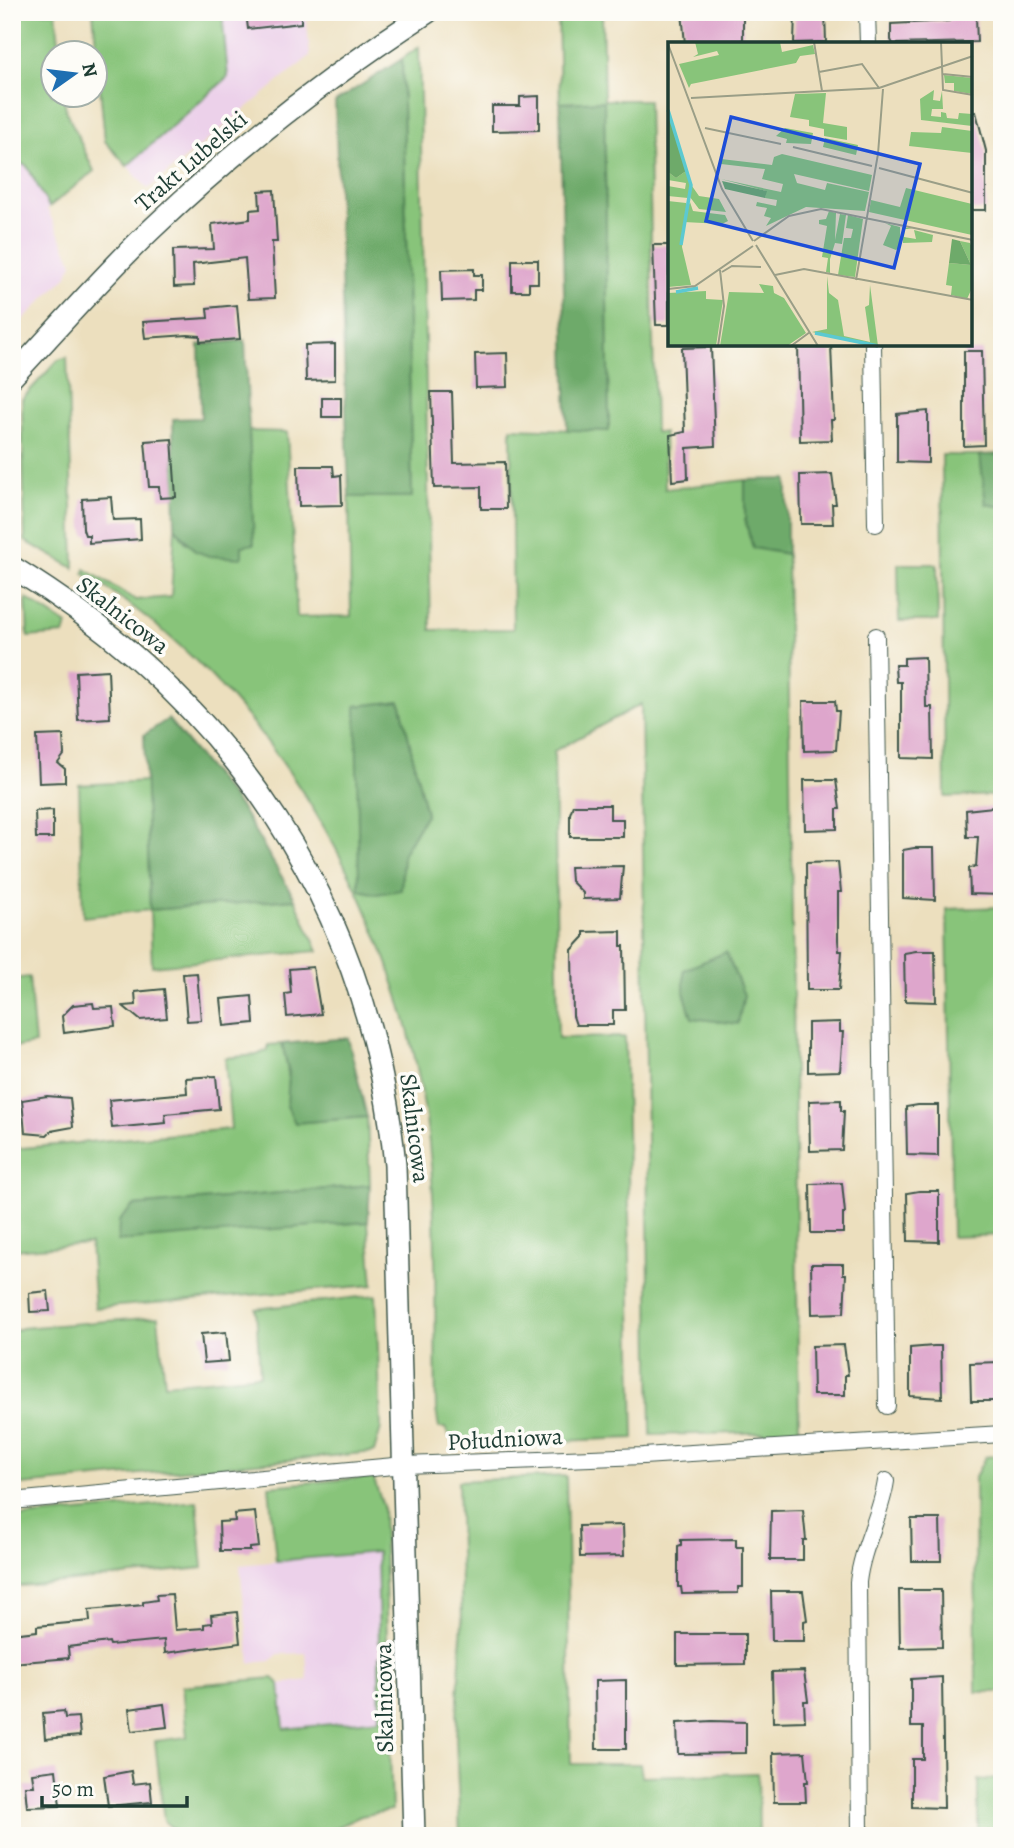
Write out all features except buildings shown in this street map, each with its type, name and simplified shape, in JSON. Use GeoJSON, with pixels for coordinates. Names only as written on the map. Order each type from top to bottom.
{"type":"FeatureCollection","features":[{"type":"Feature","properties":{"kind":"street","name":"Trakt Lubelski"},"geometry":{"type":"LineString","coordinates":[[12,377],[147,234],[204,182],[327,81],[428,12]]}},
{"type":"Feature","properties":{"kind":"street"},"geometry":{"type":"LineString","coordinates":[[867,12],[868,42]]}},
{"type":"Feature","properties":{"kind":"street"},"geometry":{"type":"LineString","coordinates":[[873,346],[876,524]]}},
{"type":"Feature","properties":{"kind":"street","name":"Skalnicowa"},"geometry":{"type":"LineString","coordinates":[[12,567],[108,633],[173,689],[248,775],[291,839],[325,902],[364,1003],[389,1112],[398,1224],[414,1836]]}},
{"type":"Feature","properties":{"kind":"street"},"geometry":{"type":"LineString","coordinates":[[876,636],[887,1406]]}},
{"type":"Feature","properties":{"kind":"street","name":"Południowa"},"geometry":{"type":"LineString","coordinates":[[12,1501],[405,1465],[643,1456],[1002,1434]]}},
{"type":"Feature","properties":{"kind":"street"},"geometry":{"type":"LineString","coordinates":[[860,1836],[858,1582],[862,1551],[882,1501],[886,1481]]}},
{"type":"Feature","properties":{"kind":"shaded area"},"geometry":{"type":"Polygon","coordinates":[[[93,12],[306,12],[310,56],[148,189],[105,141],[102,108],[108,108],[108,38],[95,38],[93,12]]]}},
{"type":"Feature","properties":{"kind":"shaded area"},"geometry":{"type":"Polygon","coordinates":[[[12,160],[27,166],[49,207],[47,209],[73,263],[67,276],[12,331],[12,160]]]}},
{"type":"Feature","properties":{"kind":"shaded area"},"geometry":{"type":"Polygon","coordinates":[[[377,1552],[381,1719],[284,1729],[280,1684],[308,1680],[306,1653],[278,1654],[271,1661],[250,1663],[240,1565],[377,1552]]]}},
{"type":"Feature","properties":{"kind":"green space"},"geometry":{"type":"Polygon","coordinates":[[[12,12],[56,12],[59,38],[38,38],[38,108],[66,108],[94,171],[49,207],[27,166],[12,160],[12,12]]]}},
{"type":"Feature","properties":{"kind":"green space"},"geometry":{"type":"Polygon","coordinates":[[[93,12],[222,12],[228,77],[127,166],[105,141],[102,108],[108,108],[108,38],[95,38],[93,12]]]}},
{"type":"Feature","properties":{"kind":"green space"},"geometry":{"type":"Polygon","coordinates":[[[602,12],[604,100],[648,100],[655,432],[664,433],[665,489],[745,480],[745,520],[753,547],[787,554],[799,1432],[651,1435],[641,704],[554,751],[558,1038],[625,1037],[634,1438],[455,1445],[445,1428],[439,1428],[436,1410],[433,1191],[426,1119],[411,1040],[386,961],[354,883],[313,809],[265,739],[211,676],[150,620],[84,574],[85,569],[136,600],[171,597],[175,527],[186,543],[253,544],[249,431],[287,432],[297,617],[351,616],[349,497],[412,496],[402,59],[419,47],[431,630],[513,629],[511,428],[609,431],[604,101],[560,103],[558,13],[602,12]],[[400,701],[356,707],[401,890],[403,853],[426,814],[400,701]]]}},
{"type":"Feature","properties":{"kind":"green space"},"geometry":{"type":"Polygon","coordinates":[[[402,59],[412,497],[349,497],[335,102],[402,59]]]}},
{"type":"Feature","properties":{"kind":"green space"},"geometry":{"type":"Polygon","coordinates":[[[604,101],[609,431],[567,430],[560,103],[604,101]]]}},
{"type":"Feature","properties":{"kind":"green space"},"geometry":{"type":"Polygon","coordinates":[[[245,340],[254,544],[242,546],[242,558],[209,556],[195,551],[175,527],[173,419],[201,418],[199,345],[245,340]]]}},
{"type":"Feature","properties":{"kind":"green space"},"geometry":{"type":"Polygon","coordinates":[[[67,357],[74,568],[25,541],[22,399],[58,360],[67,357]]]}},
{"type":"Feature","properties":{"kind":"green space"},"geometry":{"type":"Polygon","coordinates":[[[1002,454],[1002,507],[986,504],[980,455],[1002,454]]]}},
{"type":"Feature","properties":{"kind":"green space"},"geometry":{"type":"Polygon","coordinates":[[[942,455],[980,455],[986,504],[1002,507],[1002,795],[945,797],[942,455]]]}},
{"type":"Feature","properties":{"kind":"green space"},"geometry":{"type":"Polygon","coordinates":[[[787,479],[787,554],[753,548],[745,520],[745,480],[787,479]]]}},
{"type":"Feature","properties":{"kind":"green space"},"geometry":{"type":"Polygon","coordinates":[[[898,564],[937,564],[938,621],[899,621],[898,564]]]}},
{"type":"Feature","properties":{"kind":"green space"},"geometry":{"type":"Polygon","coordinates":[[[26,598],[67,625],[64,634],[28,637],[26,598]]]}},
{"type":"Feature","properties":{"kind":"green space"},"geometry":{"type":"Polygon","coordinates":[[[400,701],[426,814],[403,853],[401,890],[377,894],[359,890],[356,706],[400,701]]]}},
{"type":"Feature","properties":{"kind":"green space"},"geometry":{"type":"Polygon","coordinates":[[[168,719],[241,808],[295,899],[150,910],[144,735],[168,719]]]}},
{"type":"Feature","properties":{"kind":"green space"},"geometry":{"type":"Polygon","coordinates":[[[146,781],[150,910],[83,917],[79,785],[146,781]]]}},
{"type":"Feature","properties":{"kind":"green space"},"geometry":{"type":"Polygon","coordinates":[[[295,899],[318,951],[152,966],[150,910],[295,899]]]}},
{"type":"Feature","properties":{"kind":"green space"},"geometry":{"type":"Polygon","coordinates":[[[1002,907],[1002,1235],[952,1237],[947,909],[1002,907]]]}},
{"type":"Feature","properties":{"kind":"green space"},"geometry":{"type":"Polygon","coordinates":[[[726,952],[744,995],[738,1024],[692,1018],[684,992],[684,970],[726,952]]]}},
{"type":"Feature","properties":{"kind":"green space"},"geometry":{"type":"Polygon","coordinates":[[[29,977],[35,1044],[12,1048],[12,979],[29,977]]]}},
{"type":"Feature","properties":{"kind":"green space"},"geometry":{"type":"Polygon","coordinates":[[[348,1038],[367,1117],[295,1123],[287,1106],[289,1072],[282,1044],[348,1038]]]}},
{"type":"Feature","properties":{"kind":"green space"},"geometry":{"type":"Polygon","coordinates":[[[282,1044],[295,1123],[367,1117],[370,1185],[133,1206],[229,1232],[368,1222],[373,1285],[95,1308],[90,1244],[12,1250],[12,1149],[231,1129],[225,1058],[257,1055],[268,1050],[268,1045],[282,1044]]]}},
{"type":"Feature","properties":{"kind":"green space"},"geometry":{"type":"Polygon","coordinates":[[[370,1185],[368,1222],[118,1241],[119,1221],[133,1206],[370,1185]]]}},
{"type":"Feature","properties":{"kind":"green space"},"geometry":{"type":"Polygon","coordinates":[[[376,1295],[381,1428],[374,1452],[12,1486],[12,1332],[21,1328],[158,1317],[165,1384],[260,1375],[256,1309],[376,1295]]]}},
{"type":"Feature","properties":{"kind":"green space"},"geometry":{"type":"Polygon","coordinates":[[[1002,1455],[1002,1692],[976,1692],[975,1477],[985,1457],[1002,1455]]]}},
{"type":"Feature","properties":{"kind":"green space"},"geometry":{"type":"Polygon","coordinates":[[[566,1476],[571,1764],[640,1764],[642,1776],[758,1773],[759,1836],[460,1836],[456,1739],[462,1621],[458,1481],[566,1476]]]}},
{"type":"Feature","properties":{"kind":"green space"},"geometry":{"type":"Polygon","coordinates":[[[373,1477],[383,1506],[387,1642],[379,1643],[377,1552],[276,1561],[269,1486],[373,1477]]]}},
{"type":"Feature","properties":{"kind":"green space"},"geometry":{"type":"Polygon","coordinates":[[[197,1501],[203,1568],[12,1587],[12,1518],[197,1501]]]}},
{"type":"Feature","properties":{"kind":"green space"},"geometry":{"type":"Polygon","coordinates":[[[379,1656],[387,1656],[392,1810],[361,1816],[317,1836],[181,1836],[164,1821],[155,1741],[187,1737],[182,1686],[273,1678],[280,1684],[284,1729],[380,1719],[379,1656]]]}},
{"type":"Feature","properties":{"kind":"green space"},"geometry":{"type":"Polygon","coordinates":[[[1002,1779],[1002,1836],[978,1836],[978,1780],[1002,1779]]]}}]}
